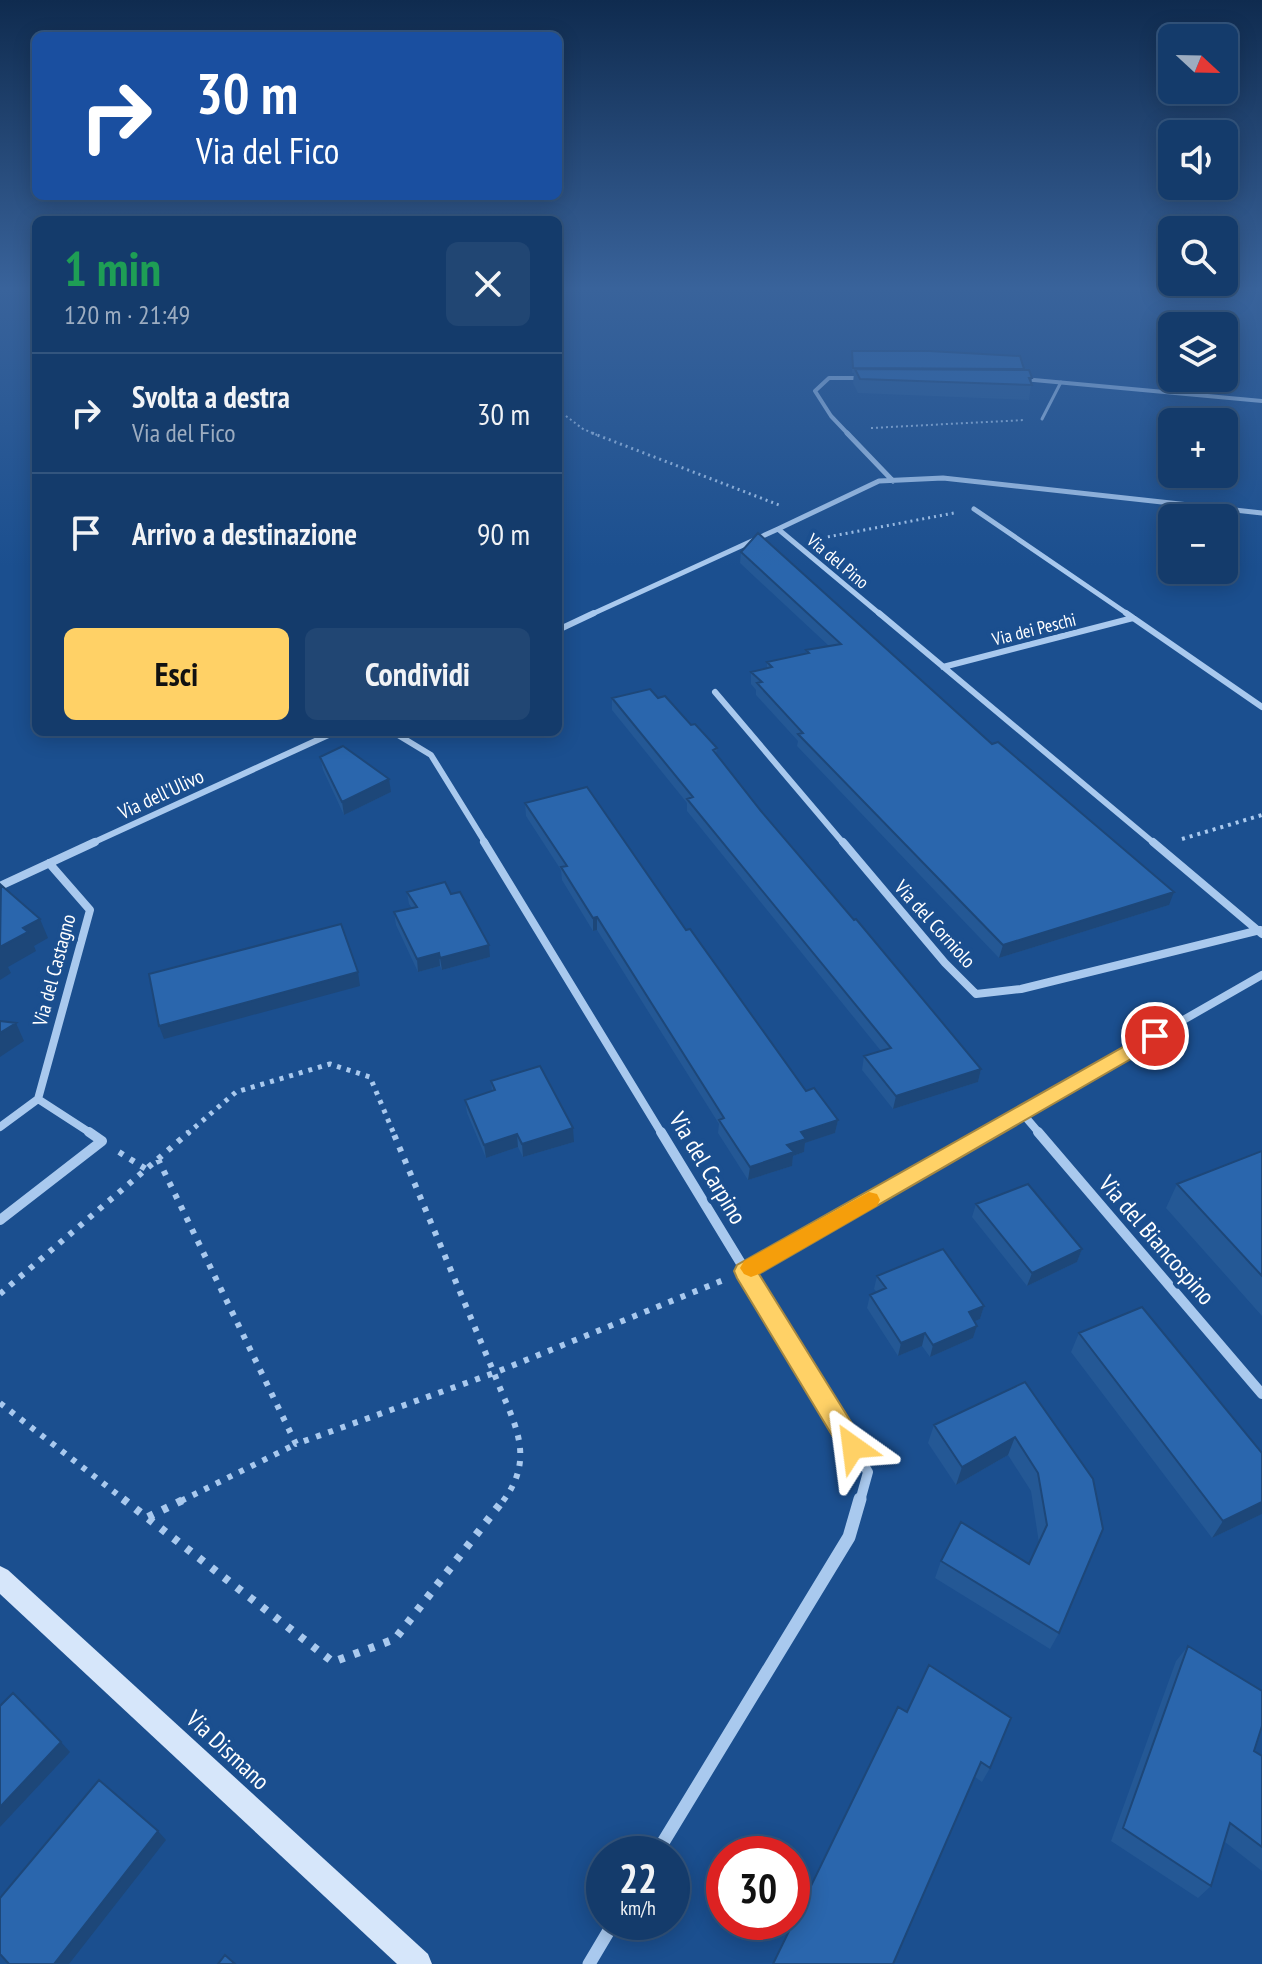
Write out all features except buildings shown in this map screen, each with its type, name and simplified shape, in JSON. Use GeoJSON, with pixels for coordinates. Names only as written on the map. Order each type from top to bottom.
{"type":"FeatureCollection","features":[{"type":"Feature","properties":{"kind":"main road","name":"Via Dismano"},"geometry":{"type":"LineString","coordinates":[[0,1578],[418,1964]]}},
{"type":"Feature","properties":{"kind":"street"},"geometry":{"type":"LineString","coordinates":[[824,383],[815,391],[844,429],[893,481]]}},
{"type":"Feature","properties":{"kind":"street"},"geometry":{"type":"LineString","coordinates":[[1068,383],[1262,401]]}},
{"type":"Feature","properties":{"kind":"street","name":"Via del Pino"},"geometry":{"type":"LineString","coordinates":[[1260,931],[778,529],[879,481],[943,478],[1262,513]]}},
{"type":"Feature","properties":{"kind":"street","name":"Via dei Peschi"},"geometry":{"type":"LineString","coordinates":[[974,509],[1262,707]]}},
{"type":"Feature","properties":{"kind":"street"},"geometry":{"type":"LineString","coordinates":[[562,628],[778,529]]}},
{"type":"Feature","properties":{"kind":"street","name":"Via dei Peschi"},"geometry":{"type":"LineString","coordinates":[[943,667],[1133,618]]}},
{"type":"Feature","properties":{"kind":"street","name":"Via del Corniolo"},"geometry":{"type":"LineString","coordinates":[[715,692],[945,963],[976,994],[1021,989],[1260,931]]}},
{"type":"Feature","properties":{"kind":"street","name":"Via dell'Ulivo"},"geometry":{"type":"LineString","coordinates":[[0,886],[326,736]]}},
{"type":"Feature","properties":{"kind":"street","name":"Via del Carpino"},"geometry":{"type":"LineString","coordinates":[[400,736],[431,755],[868,1472],[849,1537],[667,1836]]}},
{"type":"Feature","properties":{"kind":"street","name":"Via del Castagno"},"geometry":{"type":"LineString","coordinates":[[38,1099],[90,910],[49,863]]}},
{"type":"Feature","properties":{"kind":"street"},"geometry":{"type":"LineString","coordinates":[[745,1271],[1262,975]]}},
{"type":"Feature","properties":{"kind":"street"},"geometry":{"type":"LineString","coordinates":[[0,1127],[38,1099],[102,1141],[0,1220]]}},
{"type":"Feature","properties":{"kind":"street","name":"Via del Biancospino"},"geometry":{"type":"LineString","coordinates":[[1022,1113],[1262,1394]]}},
{"type":"Feature","properties":{"kind":"street"},"geometry":{"type":"LineString","coordinates":[[589,1964],[603,1940]]}},
{"type":"Feature","properties":{"kind":"lane"},"geometry":{"type":"LineString","coordinates":[[1042,419],[1061,383]]}},
{"type":"Feature","properties":{"kind":"path"},"geometry":{"type":"LineString","coordinates":[[562,413],[583,429],[779,505]]}},
{"type":"Feature","properties":{"kind":"path"},"geometry":{"type":"LineString","coordinates":[[844,429],[1042,419]]}},
{"type":"Feature","properties":{"kind":"path"},"geometry":{"type":"LineString","coordinates":[[813,540],[974,509]]}},
{"type":"Feature","properties":{"kind":"path"},"geometry":{"type":"LineString","coordinates":[[1176,841],[1262,815]]}},
{"type":"Feature","properties":{"kind":"path"},"geometry":{"type":"LineString","coordinates":[[0,1294],[236,1092],[330,1064],[370,1077],[494,1373],[523,1451],[516,1484],[395,1639],[333,1662],[0,1403]]}},
{"type":"Feature","properties":{"kind":"path"},"geometry":{"type":"LineString","coordinates":[[158,1158],[296,1444]]}},
{"type":"Feature","properties":{"kind":"path"},"geometry":{"type":"LineString","coordinates":[[148,1517],[296,1444],[494,1373],[745,1271]]}},
{"type":"Feature","properties":{"kind":"slow traffic"},"geometry":{"type":"LineString","coordinates":[[751,1268],[869,1200]]}},
{"type":"Feature","properties":{"kind":"route"},"geometry":{"type":"LineString","coordinates":[[853,1447],[745,1271],[1155,1036]]}}]}
